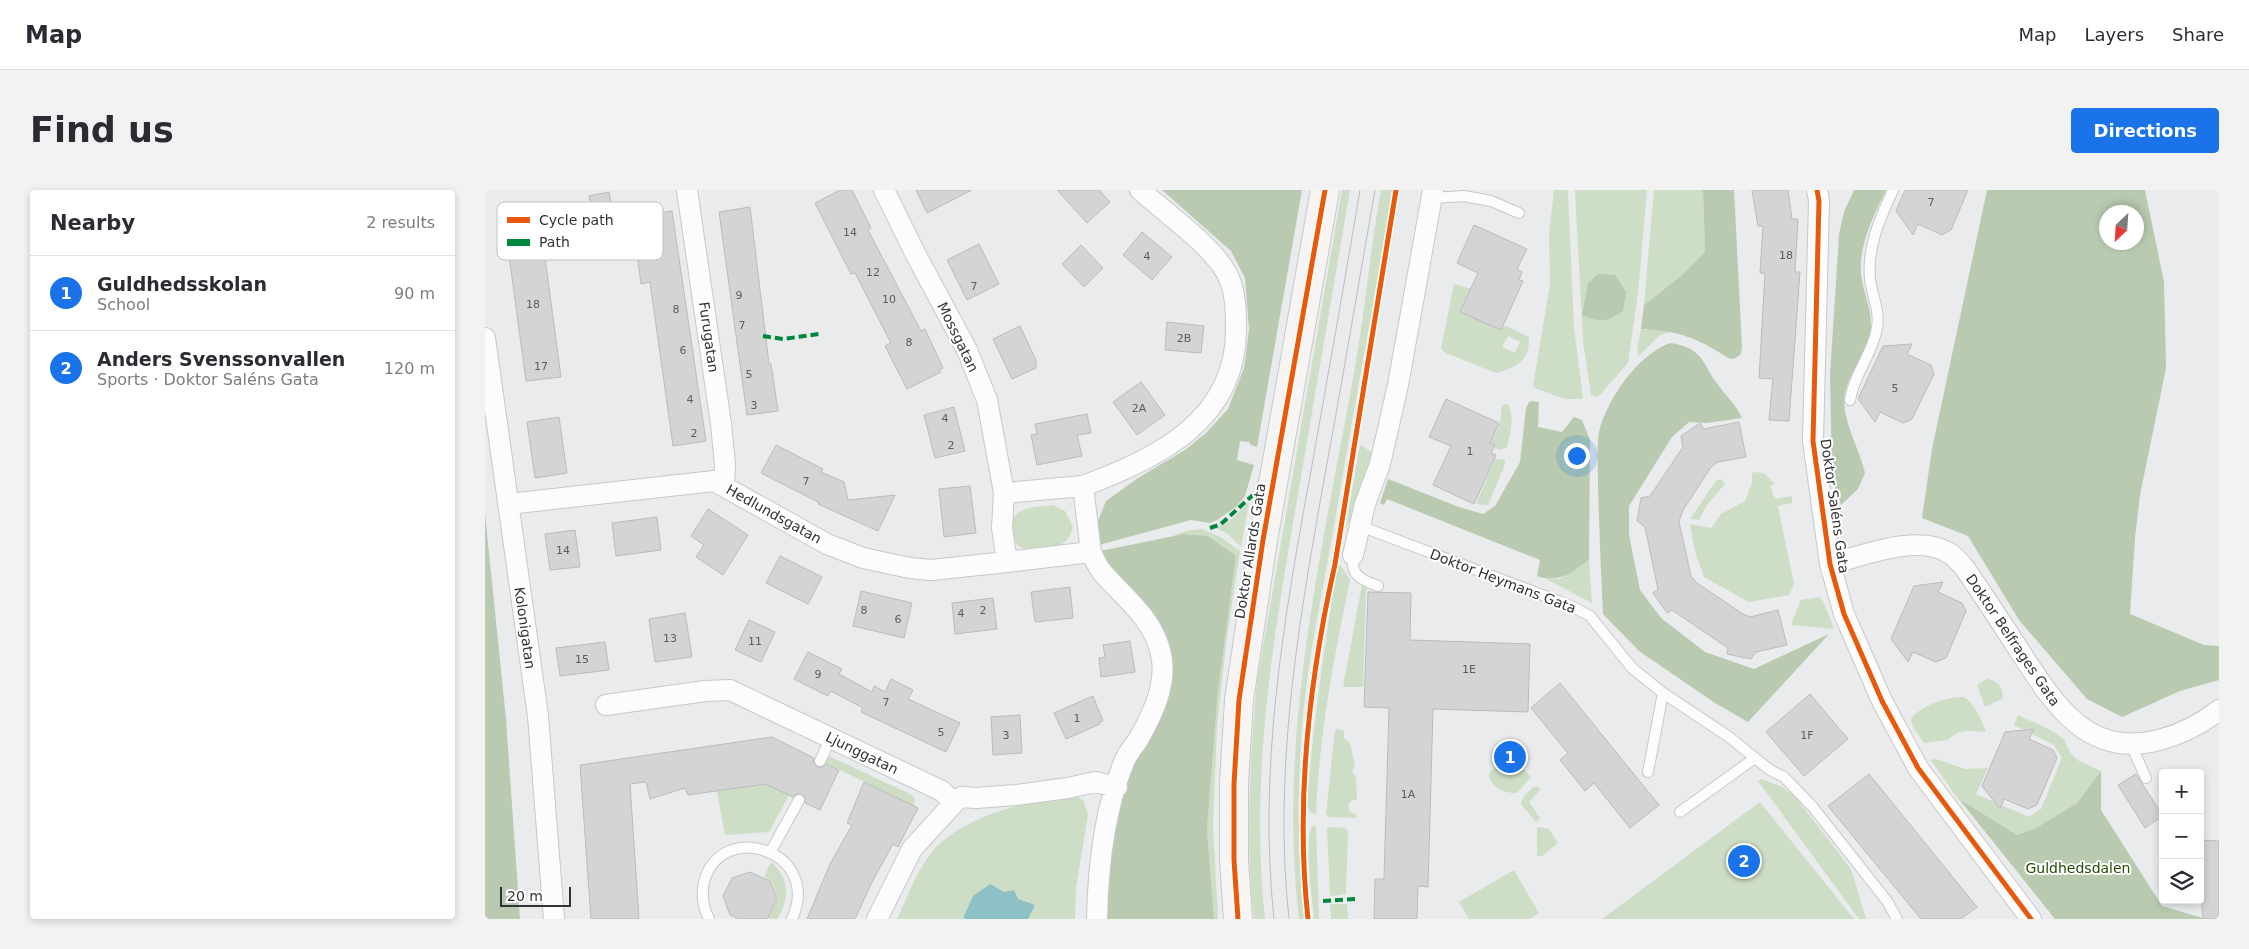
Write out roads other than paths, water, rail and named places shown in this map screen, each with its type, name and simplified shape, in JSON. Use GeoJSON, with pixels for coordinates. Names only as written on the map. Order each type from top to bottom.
{"type":"FeatureCollection","features":[{"type":"Feature","properties":{"kind":"street","name":"Furugatan"},"geometry":{"type":"LineString","coordinates":[[687,190],[720,414],[725,466],[724,486]]}},
{"type":"Feature","properties":{"kind":"street","name":"Mossgatan"},"geometry":{"type":"LineString","coordinates":[[883,190],[967,350],[987,400],[1004,493],[1002,528],[1007,562]]}},
{"type":"Feature","properties":{"kind":"street"},"geometry":{"type":"LineString","coordinates":[[1004,493],[1083,486],[1125,470],[1177,440],[1211,408],[1226,381],[1234,355],[1236,339],[1236,313],[1233,291],[1227,274],[1201,244],[1140,190]]}},
{"type":"Feature","properties":{"kind":"street","name":"Doktor Allards Gata"},"geometry":{"type":"LineString","coordinates":[[1238,919],[1234,860],[1234,784],[1239,700],[1266,520],[1325,190]]}},
{"type":"Feature","properties":{"kind":"street","name":"Doktor Saléns Gata"},"geometry":{"type":"LineString","coordinates":[[1817,190],[1819,201],[1813,442],[1830,564],[1854,639],[1881,701],[1918,768],[2031,919]]}},
{"type":"Feature","properties":{"kind":"street"},"geometry":{"type":"LineString","coordinates":[[1353,555],[1365,504],[1380,464],[1398,385],[1433,194]]}},
{"type":"Feature","properties":{"kind":"street","name":"Kolonigatan"},"geometry":{"type":"LineString","coordinates":[[485,338],[538,716],[554,919]]}},
{"type":"Feature","properties":{"kind":"street","name":"Hedlundsgatan"},"geometry":{"type":"LineString","coordinates":[[508,504],[706,481],[724,486],[820,540],[863,558],[910,568],[931,570],[1091,552]]}},
{"type":"Feature","properties":{"kind":"street"},"geometry":{"type":"LineString","coordinates":[[1083,486],[1091,552],[1101,571],[1144,617],[1153,630],[1161,651],[1162,670],[1159,692],[1153,713],[1124,761],[1117,787],[1105,836],[1098,879],[1097,919]]}},
{"type":"Feature","properties":{"kind":"street","name":"Doktor Belfrages Gata"},"geometry":{"type":"LineString","coordinates":[[1830,564],[1914,544],[1933,546],[1948,552],[1964,568],[2050,697],[2080,726],[2097,736],[2131,745],[2143,744],[2181,733],[2198,725],[2219,710]]}},
{"type":"Feature","properties":{"kind":"street","name":"Ljunggatan"},"geometry":{"type":"LineString","coordinates":[[606,705],[705,691],[730,690],[942,791],[954,803]]}},
{"type":"Feature","properties":{"kind":"street"},"geometry":{"type":"LineString","coordinates":[[877,919],[912,850],[961,797],[976,798],[1016,794],[1068,788],[1095,782],[1117,787]]}},
{"type":"Feature","properties":{"kind":"lane"},"geometry":{"type":"LineString","coordinates":[[1851,400],[1852,388],[1877,330],[1878,311],[1871,281],[1869,254],[1877,228],[1893,190]]}},
{"type":"Feature","properties":{"kind":"lane"},"geometry":{"type":"LineString","coordinates":[[1433,194],[1464,196],[1491,201],[1519,214]]}},
{"type":"Feature","properties":{"kind":"lane","name":"Doktor Heymans Gata"},"geometry":{"type":"LineString","coordinates":[[1360,526],[1559,602],[1590,616],[1633,668],[1663,693],[1729,737],[1770,770],[1784,777],[1813,806],[1887,901],[1897,919]]}},
{"type":"Feature","properties":{"kind":"lane"},"geometry":{"type":"LineString","coordinates":[[1353,555],[1351,565],[1356,575],[1362,580],[1378,586]]}},
{"type":"Feature","properties":{"kind":"lane"},"geometry":{"type":"LineString","coordinates":[[1648,772],[1663,693]]}},
{"type":"Feature","properties":{"kind":"lane"},"geometry":{"type":"LineString","coordinates":[[820,761],[831,738]]}},
{"type":"Feature","properties":{"kind":"lane"},"geometry":{"type":"LineString","coordinates":[[2131,745],[2146,778]]}},
{"type":"Feature","properties":{"kind":"lane"},"geometry":{"type":"LineString","coordinates":[[1680,812],[1755,758]]}},
{"type":"Feature","properties":{"kind":"lane"},"geometry":{"type":"LineString","coordinates":[[771,852],[799,800]]}},
{"type":"Feature","properties":{"kind":"lane"},"geometry":{"type":"LineString","coordinates":[[709,919],[704,908],[703,888],[709,870],[732,850],[752,847],[771,852],[787,864],[797,882],[798,902],[792,919]]}},
{"type":"Feature","properties":{"kind":"water"},"geometry":{"type":"Polygon","coordinates":[[[990,884],[1004,892],[1014,890],[1018,899],[1035,905],[1028,919],[964,919],[973,896],[990,884]]]}},
{"type":"Feature","properties":{"kind":"tram line"},"geometry":{"type":"LineString","coordinates":[[1274,919],[1269,808],[1271,752],[1276,697],[1300,531],[1360,190]]}},
{"type":"Feature","properties":{"kind":"tram line"},"geometry":{"type":"LineString","coordinates":[[1289,919],[1285,864],[1284,808],[1286,754],[1297,644],[1314,535],[1375,190]]}},
{"type":"Feature","properties":{"kind":"place","name":"Guldhedsskolan"},"geometry":{"type":"Point","coordinates":[1510,757]}},
{"type":"Feature","properties":{"kind":"place","name":"Anders Svenssonvallen"},"geometry":{"type":"Point","coordinates":[1744,861]}},
{"type":"Feature","properties":{"kind":"park label","name":"Guldhedsdalen"},"geometry":{"type":"Point","coordinates":[2078,868]}}]}
